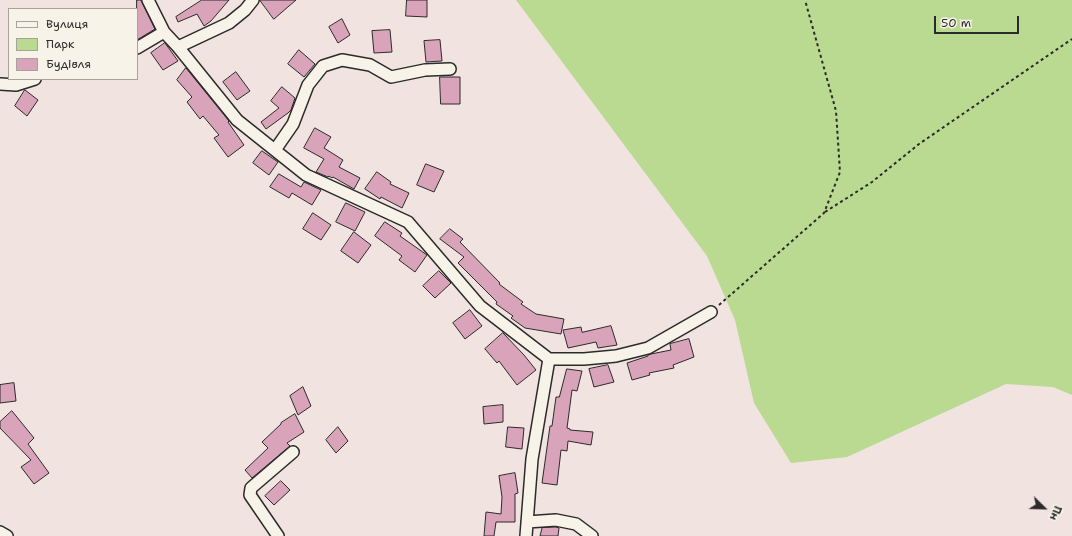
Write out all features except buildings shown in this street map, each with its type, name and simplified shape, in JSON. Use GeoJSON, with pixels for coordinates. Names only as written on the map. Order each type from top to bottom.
{"type":"FeatureCollection","features":[{"type":"Feature","properties":{"kind":"street"},"geometry":{"type":"LineString","coordinates":[[148,0],[164,32],[178,46],[237,120],[306,175],[408,222],[480,306],[549,359],[584,359],[616,356],[648,348],[711,312]]}},
{"type":"Feature","properties":{"kind":"street"},"geometry":{"type":"LineString","coordinates":[[178,46],[229,23],[245,10],[253,0]]}},
{"type":"Feature","properties":{"kind":"street"},"geometry":{"type":"LineString","coordinates":[[138,47],[164,32]]}},
{"type":"Feature","properties":{"kind":"street"},"geometry":{"type":"LineString","coordinates":[[275,150],[293,124],[308,85],[323,66],[342,60],[370,65],[391,77],[425,70],[450,69]]}},
{"type":"Feature","properties":{"kind":"street"},"geometry":{"type":"LineString","coordinates":[[0,84],[16,85],[32,80]]}},
{"type":"Feature","properties":{"kind":"street"},"geometry":{"type":"LineString","coordinates":[[526,536],[532,459],[549,359]]}},
{"type":"Feature","properties":{"kind":"street"},"geometry":{"type":"LineString","coordinates":[[278,536],[250,495],[251,488],[293,452]]}},
{"type":"Feature","properties":{"kind":"street"},"geometry":{"type":"LineString","coordinates":[[528,522],[556,520],[576,524],[592,536]]}},
{"type":"Feature","properties":{"kind":"street"},"geometry":{"type":"LineString","coordinates":[[0,532],[7,536]]}},
{"type":"Feature","properties":{"kind":"path"},"geometry":{"type":"LineString","coordinates":[[805,0],[836,111],[840,172],[824,213]]}},
{"type":"Feature","properties":{"kind":"path"},"geometry":{"type":"LineString","coordinates":[[711,312],[824,213],[872,182],[919,144],[1072,39]]}},
{"type":"Feature","properties":{"kind":"green space"},"geometry":{"type":"Polygon","coordinates":[[[516,0],[1072,0],[1072,395],[1053,387],[1006,384],[847,457],[791,463],[754,403],[735,320],[707,256],[516,0]]]}}]}
